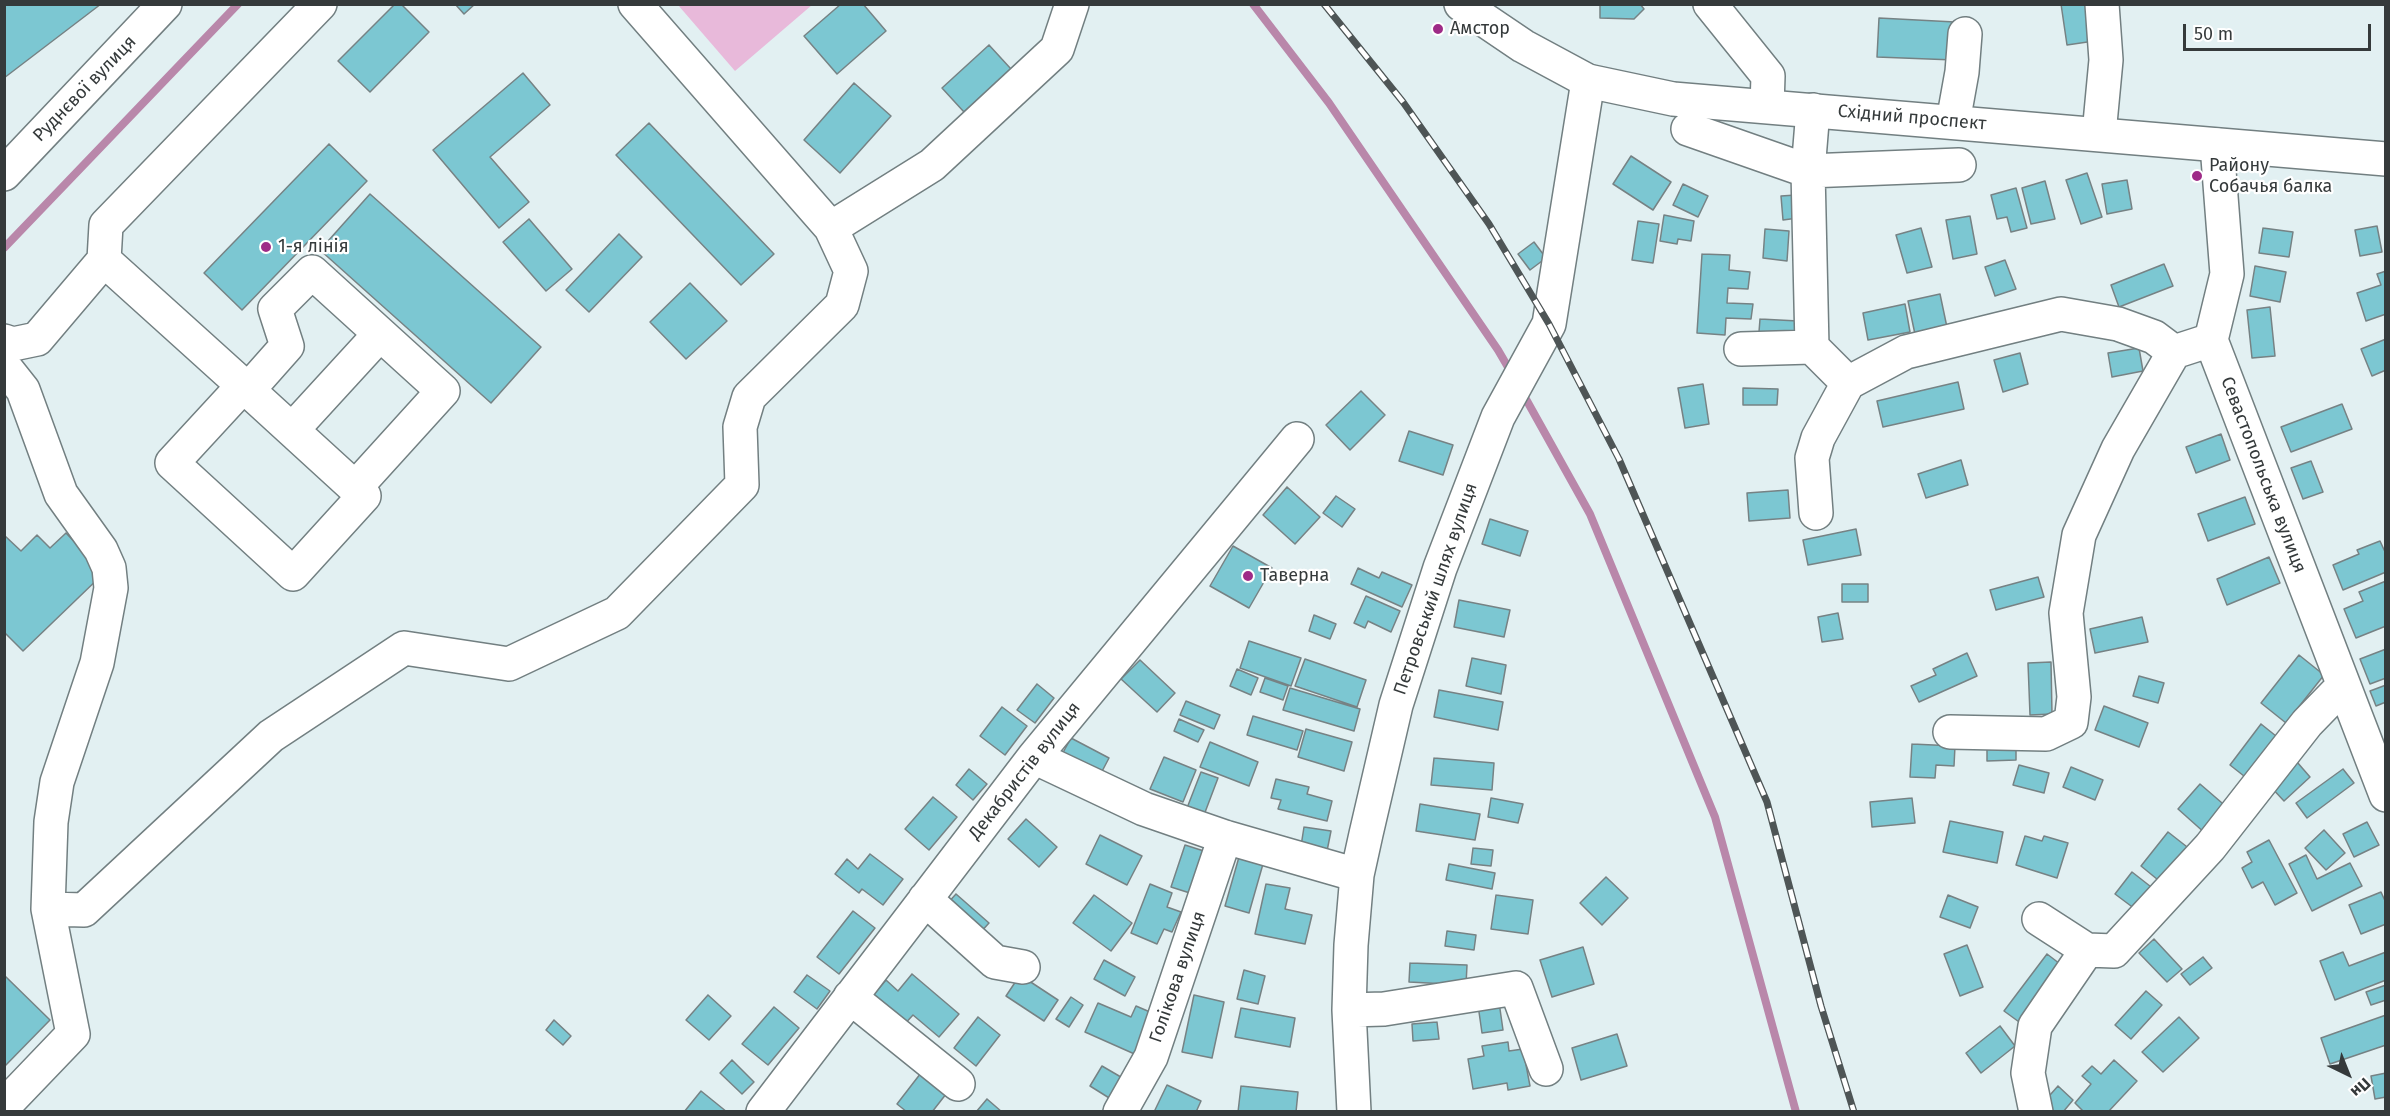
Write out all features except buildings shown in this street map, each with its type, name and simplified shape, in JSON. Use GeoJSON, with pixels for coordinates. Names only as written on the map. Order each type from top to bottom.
{"type":"FeatureCollection","features":[{"type":"Feature","properties":{"kind":"street","name":"Руднєвої вулиця"},"geometry":{"type":"LineString","coordinates":[[4,174],[165,4]]}},
{"type":"Feature","properties":{"kind":"street"},"geometry":{"type":"LineString","coordinates":[[4,342],[13,344],[37,339],[104,260],[106,225],[320,4]]}},
{"type":"Feature","properties":{"kind":"street"},"geometry":{"type":"LineString","coordinates":[[48,909],[84,910],[271,736],[404,648],[508,664],[617,613],[742,485],[740,427],[750,398],[842,305],[851,271],[831,228],[635,4]]}},
{"type":"Feature","properties":{"kind":"street"},"geometry":{"type":"LineString","coordinates":[[831,228],[932,165],[1049,57],[1057,49],[1072,4]]}},
{"type":"Feature","properties":{"kind":"street","name":"Східний проспект"},"geometry":{"type":"LineString","coordinates":[[1461,4],[1523,46],[1588,81],[1673,99],[2385,159]]}},
{"type":"Feature","properties":{"kind":"street"},"geometry":{"type":"LineString","coordinates":[[1710,4],[1768,76],[1767,106]]}},
{"type":"Feature","properties":{"kind":"street"},"geometry":{"type":"LineString","coordinates":[[2099,135],[2106,60],[2102,4]]}},
{"type":"Feature","properties":{"kind":"street"},"geometry":{"type":"LineString","coordinates":[[1953,122],[1962,72],[1965,34]]}},
{"type":"Feature","properties":{"kind":"street","name":"Петровський шлях вулиця"},"geometry":{"type":"LineString","coordinates":[[1354,1112],[1349,1010],[1357,875],[1396,705],[1440,568],[1498,417],[1549,324],[1588,81]]}},
{"type":"Feature","properties":{"kind":"street"},"geometry":{"type":"LineString","coordinates":[[1813,110],[1808,171],[1812,347],[1848,383]]}},
{"type":"Feature","properties":{"kind":"street"},"geometry":{"type":"LineString","coordinates":[[1688,129],[1808,171],[1959,165]]}},
{"type":"Feature","properties":{"kind":"street"},"geometry":{"type":"LineString","coordinates":[[1950,732],[2046,734],[2071,722],[2074,697],[2067,613],[2079,535],[2118,449],[2174,352],[2211,340],[2227,274],[2217,145]]}},
{"type":"Feature","properties":{"kind":"street"},"geometry":{"type":"LineString","coordinates":[[104,260],[245,388],[292,430],[355,488],[364,496],[293,574],[172,464],[245,388],[287,346],[275,309],[312,272],[443,391],[355,488]]}},
{"type":"Feature","properties":{"kind":"street"},"geometry":{"type":"LineString","coordinates":[[1816,513],[1812,458],[1818,438],[1848,383],[1906,351],[2061,314],[2118,324],[2154,337],[2174,352]]}},
{"type":"Feature","properties":{"kind":"street"},"geometry":{"type":"LineString","coordinates":[[292,430],[380,334]]}},
{"type":"Feature","properties":{"kind":"street","name":"Севастопольська вулиця"},"geometry":{"type":"LineString","coordinates":[[2211,340],[2385,795]]}},
{"type":"Feature","properties":{"kind":"street"},"geometry":{"type":"LineString","coordinates":[[1741,349],[1812,347]]}},
{"type":"Feature","properties":{"kind":"street"},"geometry":{"type":"LineString","coordinates":[[4,366],[23,390],[61,494],[101,550],[109,568],[111,588],[97,663],[57,782],[51,822],[48,909],[73,1034],[4,1106]]}},
{"type":"Feature","properties":{"kind":"street","name":"Декабристів вулиця"},"geometry":{"type":"LineString","coordinates":[[763,1112],[1034,757],[1297,439]]}},
{"type":"Feature","properties":{"kind":"street"},"geometry":{"type":"LineString","coordinates":[[2039,919],[2087,950],[2114,951],[2210,847],[2307,723],[2343,686]]}},
{"type":"Feature","properties":{"kind":"street"},"geometry":{"type":"LineString","coordinates":[[1034,757],[1144,809],[1225,837],[1357,875]]}},
{"type":"Feature","properties":{"kind":"street","name":"Голікова вулиця"},"geometry":{"type":"LineString","coordinates":[[1120,1112],[1151,1057],[1225,837]]}},
{"type":"Feature","properties":{"kind":"street"},"geometry":{"type":"LineString","coordinates":[[925,899],[995,962],[1023,967]]}},
{"type":"Feature","properties":{"kind":"street"},"geometry":{"type":"LineString","coordinates":[[2036,1112],[2028,1073],[2035,1026],[2087,950]]}},
{"type":"Feature","properties":{"kind":"street"},"geometry":{"type":"LineString","coordinates":[[1349,1010],[1384,1009],[1516,988],[1546,1069]]}},
{"type":"Feature","properties":{"kind":"street"},"geometry":{"type":"LineString","coordinates":[[850,997],[958,1084]]}},
{"type":"Feature","properties":{"kind":"shaded area"},"geometry":{"type":"Polygon","coordinates":[[[678,5],[812,5],[735,71],[678,5]]]}},
{"type":"Feature","properties":{"kind":"waterway"},"geometry":{"type":"LineString","coordinates":[[4,248],[238,4]]}},
{"type":"Feature","properties":{"kind":"waterway"},"geometry":{"type":"LineString","coordinates":[[1253,4],[1329,103],[1498,350],[1512,374]]}},
{"type":"Feature","properties":{"kind":"waterway"},"geometry":{"type":"LineString","coordinates":[[1522,392],[1590,514],[1715,817],[1796,1112]]}},
{"type":"Feature","properties":{"kind":"railway"},"geometry":{"type":"LineString","coordinates":[[1324,4],[1403,102],[1489,224],[1549,324],[1619,459],[1767,802],[1821,1006],[1854,1112]]}},
{"type":"Feature","properties":{"kind":"place","name":"Амстор"},"geometry":{"type":"Point","coordinates":[1438,29]}},
{"type":"Feature","properties":{"kind":"place","name":"Району Собачья балка"},"geometry":{"type":"Point","coordinates":[2197,176]}},
{"type":"Feature","properties":{"kind":"place","name":"1-я лінія"},"geometry":{"type":"Point","coordinates":[266,247]}},
{"type":"Feature","properties":{"kind":"place","name":"Таверна"},"geometry":{"type":"Point","coordinates":[1248,576]}}]}
